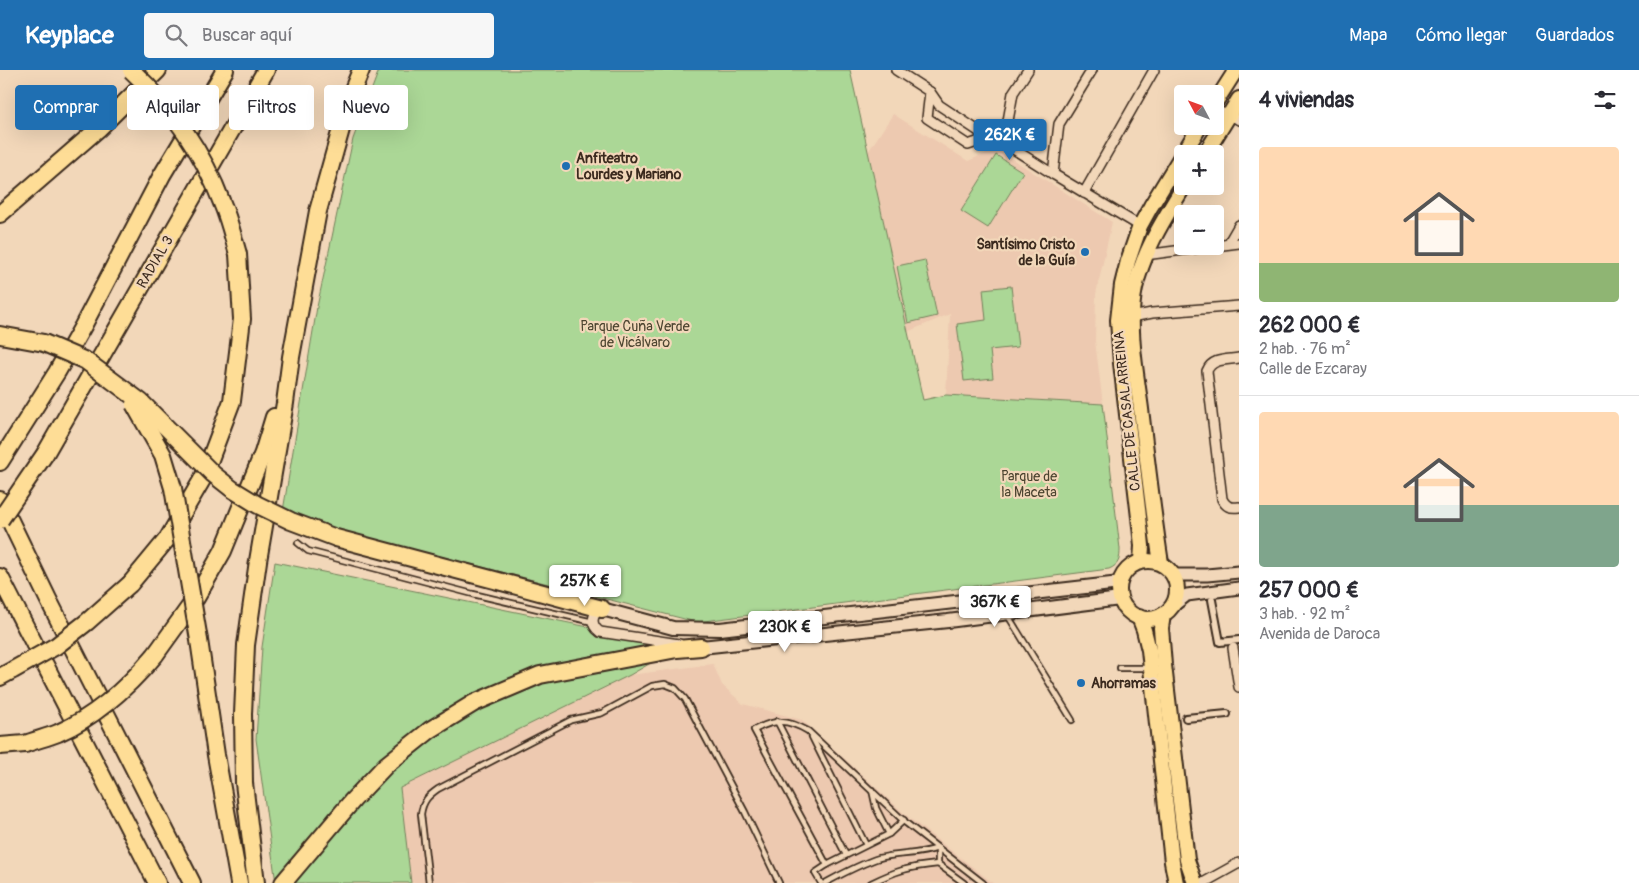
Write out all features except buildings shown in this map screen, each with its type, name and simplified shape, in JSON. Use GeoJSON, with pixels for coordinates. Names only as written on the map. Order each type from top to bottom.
{"type":"FeatureCollection","features":[{"type":"Feature","properties":{"kind":"highway"},"geometry":{"type":"LineString","coordinates":[[7,673],[56,646],[87,622],[130,584],[168,538],[203,478],[232,401],[242,320],[238,254],[222,203],[200,154],[170,112],[131,70]]}},
{"type":"Feature","properties":{"kind":"highway"},"geometry":{"type":"LineString","coordinates":[[0,214],[98,129],[158,70]]}},
{"type":"Feature","properties":{"kind":"highway"},"geometry":{"type":"LineString","coordinates":[[0,462],[83,326],[162,174],[225,70]]}},
{"type":"Feature","properties":{"kind":"highway","name":"RADIAL 3"},"geometry":{"type":"LineString","coordinates":[[0,520],[45,454],[266,70]]}},
{"type":"Feature","properties":{"kind":"highway"},"geometry":{"type":"LineString","coordinates":[[256,883],[244,783],[243,714],[246,645],[291,357],[318,211],[350,97],[361,70]]}},
{"type":"Feature","properties":{"kind":"highway"},"geometry":{"type":"LineString","coordinates":[[0,335],[44,343],[86,361],[141,402],[213,474],[232,489],[258,505],[291,521],[336,538],[502,582],[597,616]]}},
{"type":"Feature","properties":{"kind":"highway"},"geometry":{"type":"LineString","coordinates":[[0,746],[25,744],[59,733],[99,709],[130,684],[155,655],[196,598],[223,551],[263,453],[291,357]]}},
{"type":"Feature","properties":{"kind":"highway"},"geometry":{"type":"LineString","coordinates":[[116,383],[136,406],[163,455],[174,488],[216,755],[239,883]]}},
{"type":"Feature","properties":{"kind":"highway"},"geometry":{"type":"LineString","coordinates":[[0,500],[52,608],[192,883]]}},
{"type":"Feature","properties":{"kind":"highway"},"geometry":{"type":"LineString","coordinates":[[0,577],[156,883]]}},
{"type":"Feature","properties":{"kind":"highway"},"geometry":{"type":"LineString","coordinates":[[283,883],[353,800],[386,765],[430,730],[474,703],[540,675],[677,649],[701,647]]}},
{"type":"Feature","properties":{"kind":"main road"},"geometry":{"type":"LineString","coordinates":[[1224,88],[1235,70]]}},
{"type":"Feature","properties":{"kind":"main road"},"geometry":{"type":"LineString","coordinates":[[1212,145],[1235,117],[1239,100]]}},
{"type":"Feature","properties":{"kind":"main road","name":"CALLE DE CASALARREINA"},"geometry":{"type":"LineString","coordinates":[[1161,563],[1136,374],[1125,319],[1122,285],[1140,226],[1174,169]]}},
{"type":"Feature","properties":{"kind":"main road","name":"CALLE DE CASALARREINA"},"geometry":{"type":"LineString","coordinates":[[1141,561],[1140,526],[1121,362],[1125,319],[1145,255],[1179,195]]}},
{"type":"Feature","properties":{"kind":"main road"},"geometry":{"type":"LineString","coordinates":[[1140,226],[1156,233]]}},
{"type":"Feature","properties":{"kind":"main road"},"geometry":{"type":"LineString","coordinates":[[1168,610],[1147,619],[1131,613],[1120,599],[1120,583],[1127,569],[1141,561],[1161,563],[1174,575],[1178,591],[1161,628],[1187,860],[1195,883]]}},
{"type":"Feature","properties":{"kind":"main road"},"geometry":{"type":"LineString","coordinates":[[597,616],[673,628],[720,630],[1120,583]]}},
{"type":"Feature","properties":{"kind":"main road"},"geometry":{"type":"LineString","coordinates":[[701,647],[875,629],[1120,599]]}},
{"type":"Feature","properties":{"kind":"main road"},"geometry":{"type":"LineString","coordinates":[[1139,617],[1149,650],[1172,862],[1176,883]]}},
{"type":"Feature","properties":{"kind":"street"},"geometry":{"type":"LineString","coordinates":[[896,70],[930,92],[939,105],[989,138],[1004,143],[1140,226]]}},
{"type":"Feature","properties":{"kind":"street"},"geometry":{"type":"LineString","coordinates":[[1004,143],[1013,93],[1028,70]]}},
{"type":"Feature","properties":{"kind":"street"},"geometry":{"type":"LineString","coordinates":[[1052,174],[1060,124],[1092,70]]}},
{"type":"Feature","properties":{"kind":"street"},"geometry":{"type":"LineString","coordinates":[[1084,193],[1154,70]]}},
{"type":"Feature","properties":{"kind":"street"},"geometry":{"type":"LineString","coordinates":[[930,92],[927,118],[968,145],[989,138]]}},
{"type":"Feature","properties":{"kind":"street"},"geometry":{"type":"LineString","coordinates":[[1228,244],[1239,225]]}},
{"type":"Feature","properties":{"kind":"street"},"geometry":{"type":"LineString","coordinates":[[1224,245],[1239,243]]}},
{"type":"Feature","properties":{"kind":"street"},"geometry":{"type":"LineString","coordinates":[[1145,255],[1174,251]]}},
{"type":"Feature","properties":{"kind":"street"},"geometry":{"type":"LineString","coordinates":[[1125,319],[1152,313],[1239,306]]}},
{"type":"Feature","properties":{"kind":"street"},"geometry":{"type":"LineString","coordinates":[[1239,358],[1215,361],[1207,371],[1222,499],[1225,505],[1231,508],[1239,507]]}},
{"type":"Feature","properties":{"kind":"street"},"geometry":{"type":"LineString","coordinates":[[1174,575],[1207,575],[1239,572]]}},
{"type":"Feature","properties":{"kind":"street"},"geometry":{"type":"LineString","coordinates":[[1168,610],[1188,595],[1239,588]]}},
{"type":"Feature","properties":{"kind":"street"},"geometry":{"type":"LineString","coordinates":[[1212,600],[1220,642],[1236,644],[1239,687]]}},
{"type":"Feature","properties":{"kind":"street"},"geometry":{"type":"LineString","coordinates":[[597,616],[595,628],[600,632],[701,647]]}},
{"type":"Feature","properties":{"kind":"street"},"geometry":{"type":"LineString","coordinates":[[1186,718],[1227,714]]}},
{"type":"Feature","properties":{"kind":"street"},"geometry":{"type":"LineString","coordinates":[[1203,883],[1239,863]]}},
{"type":"Feature","properties":{"kind":"lane"},"geometry":{"type":"LineString","coordinates":[[298,543],[308,551],[482,596],[597,616]]}},
{"type":"Feature","properties":{"kind":"lane"},"geometry":{"type":"LineString","coordinates":[[1006,613],[1072,720]]}},
{"type":"Feature","properties":{"kind":"lane"},"geometry":{"type":"LineString","coordinates":[[1120,668],[1150,668]]}},
{"type":"Feature","properties":{"kind":"lane"},"geometry":{"type":"LineString","coordinates":[[429,883],[421,814],[423,804],[428,796],[571,720],[602,713],[652,686],[666,684],[675,688],[684,699],[745,812],[779,883]]}},
{"type":"Feature","properties":{"kind":"lane"},"geometry":{"type":"LineString","coordinates":[[777,721],[846,856]]}},
{"type":"Feature","properties":{"kind":"lane"},"geometry":{"type":"LineString","coordinates":[[827,865],[754,730],[767,723],[777,721],[798,725],[810,732],[904,820],[983,883]]}},
{"type":"Feature","properties":{"kind":"lane"},"geometry":{"type":"LineString","coordinates":[[810,732],[866,845]]}},
{"type":"Feature","properties":{"kind":"lane"},"geometry":{"type":"LineString","coordinates":[[872,790],[876,808],[889,834]]}},
{"type":"Feature","properties":{"kind":"lane"},"geometry":{"type":"LineString","coordinates":[[821,883],[815,873],[889,834],[904,820]]}},
{"type":"Feature","properties":{"kind":"lane"},"geometry":{"type":"LineString","coordinates":[[938,848],[938,864]]}},
{"type":"Feature","properties":{"kind":"lane"},"geometry":{"type":"LineString","coordinates":[[825,883],[879,858],[925,852],[938,848]]}},
{"type":"Feature","properties":{"kind":"lane"},"geometry":{"type":"LineString","coordinates":[[871,883],[897,870],[938,864],[964,883]]}},
{"type":"Feature","properties":{"kind":"shaded area"},"geometry":{"type":"Polygon","coordinates":[[[893,114],[968,161],[996,149],[1112,222],[1096,294],[1095,341],[1103,404],[946,395],[950,314],[907,332],[868,152],[893,114]]]}},
{"type":"Feature","properties":{"kind":"shaded area"},"geometry":{"type":"Polygon","coordinates":[[[713,664],[722,685],[743,704],[802,720],[907,816],[993,883],[411,883],[400,788],[620,678],[713,664]]]}},
{"type":"Feature","properties":{"kind":"green space","name":"Parque Cuña Verde de Vicálvaro"},"geometry":{"type":"Polygon","coordinates":[[[379,70],[850,70],[923,400],[946,395],[1103,404],[1120,549],[1117,564],[1109,569],[696,622],[311,523],[283,511],[317,307],[353,139],[356,130],[408,130],[408,85],[373,85],[379,70]]]}},
{"type":"Feature","properties":{"kind":"green space"},"geometry":{"type":"Polygon","coordinates":[[[996,155],[1023,172],[988,228],[961,211],[996,155]]]}},
{"type":"Feature","properties":{"kind":"green space"},"geometry":{"type":"Polygon","coordinates":[[[925,260],[937,316],[908,323],[897,266],[925,260]]]}},
{"type":"Feature","properties":{"kind":"green space"},"geometry":{"type":"Polygon","coordinates":[[[1011,286],[1018,347],[990,350],[993,378],[964,381],[957,324],[986,320],[983,289],[1011,286]]]}},
{"type":"Feature","properties":{"kind":"green space"},"geometry":{"type":"Polygon","coordinates":[[[275,562],[680,646],[630,675],[400,788],[411,883],[276,883],[256,739],[262,647],[275,562]]]}},
{"type":"Feature","properties":{"kind":"place","name":"Anfiteatro Lourdes y Mariano"},"geometry":{"type":"Point","coordinates":[566,166]}},
{"type":"Feature","properties":{"kind":"place","name":"Santísimo Cristo de la Guía"},"geometry":{"type":"Point","coordinates":[1085,252]}},
{"type":"Feature","properties":{"kind":"place","name":"Ahorramas"},"geometry":{"type":"Point","coordinates":[1081,683]}},
{"type":"Feature","properties":{"kind":"park label","name":"Parque de la Maceta"},"geometry":{"type":"Point","coordinates":[1029,484]}}]}
